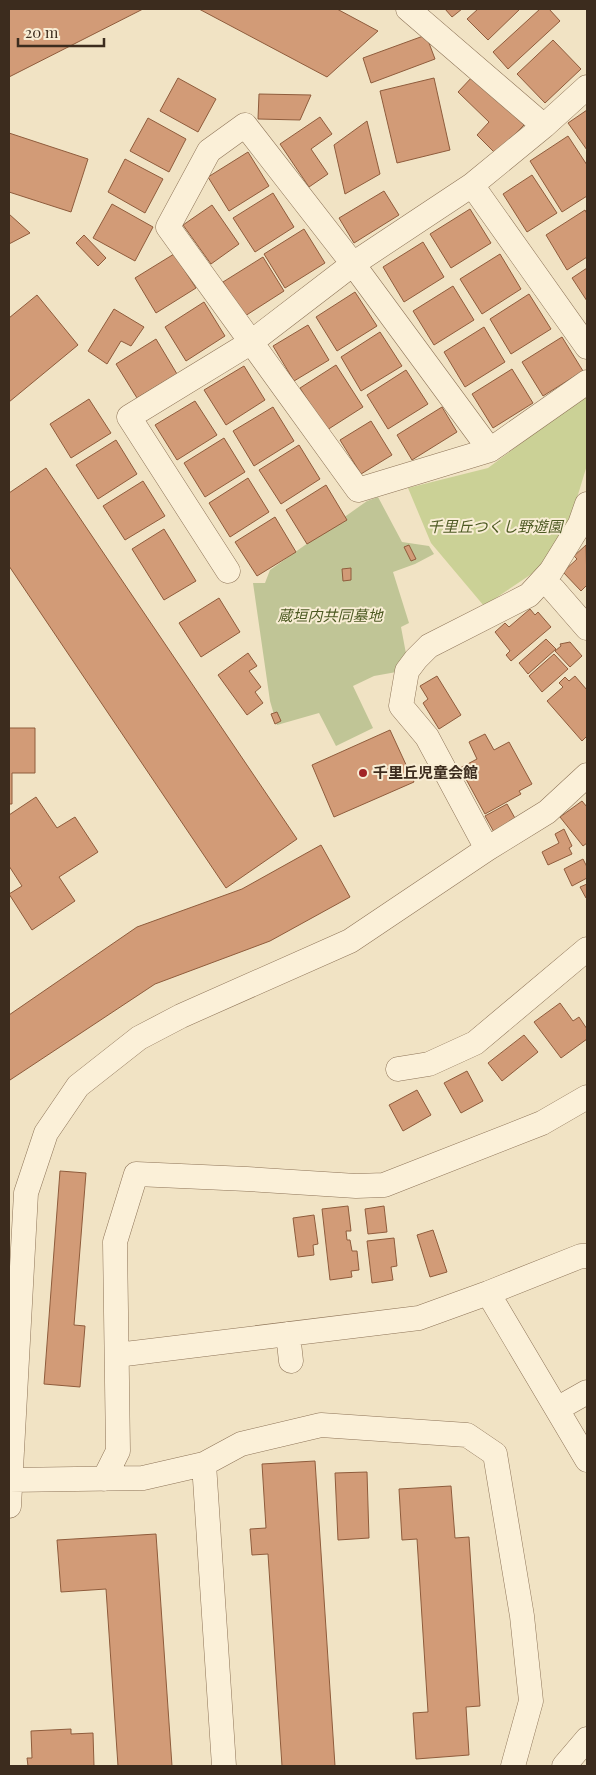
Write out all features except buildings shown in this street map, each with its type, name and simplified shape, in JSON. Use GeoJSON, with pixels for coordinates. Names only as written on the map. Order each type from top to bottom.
{"type":"FeatureCollection","features":[{"type":"Feature","properties":{"kind":"street"},"geometry":{"type":"LineString","coordinates":[[408,9],[544,126]]}},
{"type":"Feature","properties":{"kind":"street"},"geometry":{"type":"LineString","coordinates":[[228,570],[129,417],[250,343],[353,264],[472,185],[544,126],[587,87]]}},
{"type":"Feature","properties":{"kind":"street"},"geometry":{"type":"LineString","coordinates":[[490,450],[353,264],[245,125],[209,151],[168,228],[358,490],[490,450],[587,382]]}},
{"type":"Feature","properties":{"kind":"street"},"geometry":{"type":"LineString","coordinates":[[472,185],[587,347]]}},
{"type":"Feature","properties":{"kind":"street"},"geometry":{"type":"LineString","coordinates":[[486,849],[427,737],[400,706],[407,671],[416,659],[430,646],[529,595],[551,570],[580,524],[587,504]]}},
{"type":"Feature","properties":{"kind":"street"},"geometry":{"type":"LineString","coordinates":[[553,589],[583,615]]}},
{"type":"Feature","properties":{"kind":"street"},"geometry":{"type":"LineString","coordinates":[[9,1506],[26,1193],[46,1133],[78,1086],[139,1038],[181,1016],[350,941],[486,849],[547,812],[587,775]]}},
{"type":"Feature","properties":{"kind":"street"},"geometry":{"type":"LineString","coordinates":[[398,1069],[429,1064],[475,1043],[587,949]]}},
{"type":"Feature","properties":{"kind":"street"},"geometry":{"type":"LineString","coordinates":[[104,1479],[118,1451],[115,1242],[136,1174],[356,1186],[384,1185],[542,1123],[587,1097]]}},
{"type":"Feature","properties":{"kind":"street"},"geometry":{"type":"LineString","coordinates":[[117,1355],[419,1318],[580,1256],[587,1256]]}},
{"type":"Feature","properties":{"kind":"street"},"geometry":{"type":"LineString","coordinates":[[488,1293],[587,1460]]}},
{"type":"Feature","properties":{"kind":"street"},"geometry":{"type":"LineString","coordinates":[[288,1334],[291,1361]]}},
{"type":"Feature","properties":{"kind":"street"},"geometry":{"type":"LineString","coordinates":[[557,1409],[587,1392]]}},
{"type":"Feature","properties":{"kind":"street"},"geometry":{"type":"LineString","coordinates":[[9,1480],[143,1478],[204,1464],[241,1444],[321,1425],[467,1435],[495,1454],[522,1616],[531,1701],[513,1766]]}},
{"type":"Feature","properties":{"kind":"street"},"geometry":{"type":"LineString","coordinates":[[204,1464],[224,1766]]}},
{"type":"Feature","properties":{"kind":"street"},"geometry":{"type":"LineString","coordinates":[[564,1766],[587,1739]]}},
{"type":"Feature","properties":{"kind":"green space","name":"千里丘つくし野遊園"},"geometry":{"type":"Polygon","coordinates":[[[587,394],[587,465],[564,541],[539,569],[484,606],[431,543],[408,488],[488,468],[587,394]]]}},
{"type":"Feature","properties":{"kind":"green space","name":"蔵垣内共同墓地"},"geometry":{"type":"Polygon","coordinates":[[[378,497],[402,542],[429,546],[434,554],[415,564],[393,572],[409,623],[401,627],[407,659],[402,671],[374,676],[353,686],[373,728],[336,746],[319,713],[277,725],[270,701],[253,583],[265,583],[270,570],[367,501],[378,497]]]}},
{"type":"Feature","properties":{"kind":"place","name":"千里丘児童会館"},"geometry":{"type":"Point","coordinates":[363,773]}}]}
